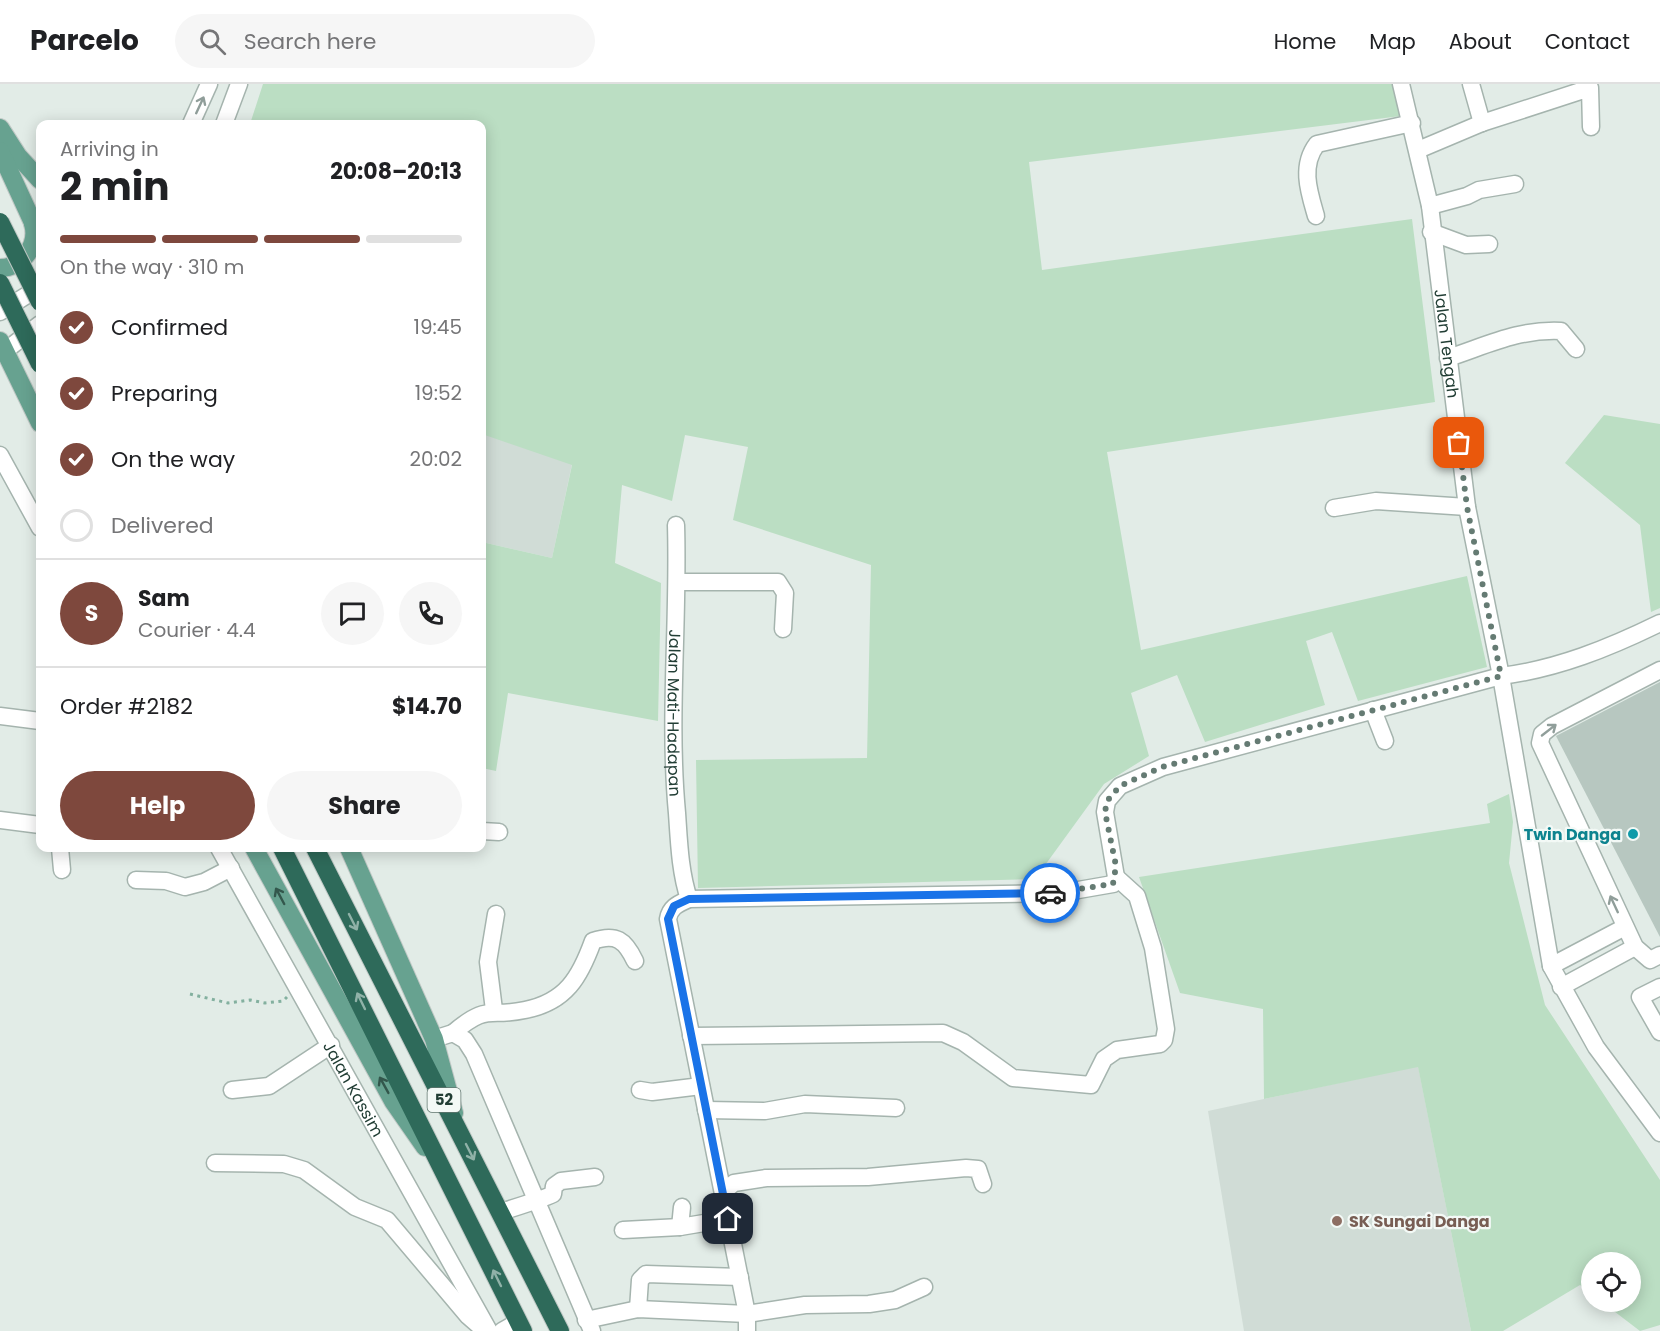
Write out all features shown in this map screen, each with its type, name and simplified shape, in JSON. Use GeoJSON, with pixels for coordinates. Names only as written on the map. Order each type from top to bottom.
{"type":"FeatureCollection","features":[{"type":"Feature","properties":{"kind":"highway"},"geometry":{"type":"LineString","coordinates":[[0,222],[36,295]]}},
{"type":"Feature","properties":{"kind":"highway"},"geometry":{"type":"LineString","coordinates":[[0,283],[36,356]]}},
{"type":"Feature","properties":{"kind":"highway","name":"52"},"geometry":{"type":"LineString","coordinates":[[284,852],[520,1326]]}},
{"type":"Feature","properties":{"kind":"highway","name":"52"},"geometry":{"type":"LineString","coordinates":[[317,852],[560,1331]]}},
{"type":"Feature","properties":{"kind":"main road"},"geometry":{"type":"LineString","coordinates":[[0,128],[18,156],[36,176]]}},
{"type":"Feature","properties":{"kind":"main road"},"geometry":{"type":"LineString","coordinates":[[0,151],[36,229]]}},
{"type":"Feature","properties":{"kind":"main road"},"geometry":{"type":"LineString","coordinates":[[0,268],[21,259],[34,246],[36,232],[27,208]]}},
{"type":"Feature","properties":{"kind":"main road"},"geometry":{"type":"LineString","coordinates":[[3,346],[36,414]]}},
{"type":"Feature","properties":{"kind":"main road"},"geometry":{"type":"LineString","coordinates":[[256,852],[393,1101],[452,1186]]}},
{"type":"Feature","properties":{"kind":"main road"},"geometry":{"type":"LineString","coordinates":[[351,852],[434,1039],[457,1125]]}},
{"type":"Feature","properties":{"kind":"street"},"geometry":{"type":"LineString","coordinates":[[193,120],[209,84]]}},
{"type":"Feature","properties":{"kind":"street"},"geometry":{"type":"LineString","coordinates":[[226,120],[239,84]]}},
{"type":"Feature","properties":{"kind":"street","name":"Jalan Tengah"},"geometry":{"type":"LineString","coordinates":[[1401,84],[1430,206],[1431,232],[1467,507],[1501,676],[1551,966],[1596,1047],[1660,1133]]}},
{"type":"Feature","properties":{"kind":"street"},"geometry":{"type":"LineString","coordinates":[[1471,84],[1482,123]]}},
{"type":"Feature","properties":{"kind":"street"},"geometry":{"type":"LineString","coordinates":[[1418,150],[1482,123],[1594,85],[1591,128]]}},
{"type":"Feature","properties":{"kind":"street"},"geometry":{"type":"LineString","coordinates":[[1316,216],[1308,188],[1307,167],[1311,152],[1317,144],[1412,123]]}},
{"type":"Feature","properties":{"kind":"street"},"geometry":{"type":"LineString","coordinates":[[1430,206],[1467,196],[1479,190],[1515,184]]}},
{"type":"Feature","properties":{"kind":"street"},"geometry":{"type":"LineString","coordinates":[[1431,232],[1466,245],[1489,244]]}},
{"type":"Feature","properties":{"kind":"street"},"geometry":{"type":"LineString","coordinates":[[0,312],[36,290]]}},
{"type":"Feature","properties":{"kind":"street"},"geometry":{"type":"LineString","coordinates":[[3,346],[36,326]]}},
{"type":"Feature","properties":{"kind":"street"},"geometry":{"type":"LineString","coordinates":[[1448,358],[1515,334],[1536,330],[1561,331],[1576,349]]}},
{"type":"Feature","properties":{"kind":"street"},"geometry":{"type":"LineString","coordinates":[[0,455],[36,521]]}},
{"type":"Feature","properties":{"kind":"street"},"geometry":{"type":"LineString","coordinates":[[1334,508],[1376,501],[1467,507]]}},
{"type":"Feature","properties":{"kind":"street","name":"Jalan Mati-Hadapan"},"geometry":{"type":"LineString","coordinates":[[676,525],[677,582],[672,754],[681,863],[689,899]]}},
{"type":"Feature","properties":{"kind":"street"},"geometry":{"type":"LineString","coordinates":[[677,582],[778,582],[785,593],[783,629]]}},
{"type":"Feature","properties":{"kind":"street"},"geometry":{"type":"LineString","coordinates":[[747,1323],[740,1277],[668,919],[674,906],[689,899],[1061,893],[1105,887],[1113,884],[1116,877],[1105,812],[1107,801],[1120,786],[1162,767],[1501,676],[1539,672],[1560,666],[1660,623]]}},
{"type":"Feature","properties":{"kind":"street"},"geometry":{"type":"LineString","coordinates":[[1660,670],[1552,726],[1542,734],[1540,743],[1635,947],[1650,960],[1660,955]]}},
{"type":"Feature","properties":{"kind":"street"},"geometry":{"type":"LineString","coordinates":[[1373,710],[1385,741]]}},
{"type":"Feature","properties":{"kind":"street"},"geometry":{"type":"LineString","coordinates":[[0,716],[36,720]]}},
{"type":"Feature","properties":{"kind":"street"},"geometry":{"type":"LineString","coordinates":[[0,820],[36,824]]}},
{"type":"Feature","properties":{"kind":"street"},"geometry":{"type":"LineString","coordinates":[[486,831],[499,832]]}},
{"type":"Feature","properties":{"kind":"street"},"geometry":{"type":"LineString","coordinates":[[60,852],[62,870]]}},
{"type":"Feature","properties":{"kind":"street","name":"Jalan Kassim"},"geometry":{"type":"LineString","coordinates":[[221,852],[331,1045],[487,1331]]}},
{"type":"Feature","properties":{"kind":"street"},"geometry":{"type":"LineString","coordinates":[[136,880],[166,880],[185,887],[204,882],[231,868]]}},
{"type":"Feature","properties":{"kind":"street"},"geometry":{"type":"LineString","coordinates":[[691,1036],[943,1033],[963,1042],[1013,1078],[1091,1085],[1104,1059],[1118,1050],[1160,1044],[1164,1040],[1166,1029],[1153,948],[1137,896],[1116,877]]}},
{"type":"Feature","properties":{"kind":"street"},"geometry":{"type":"LineString","coordinates":[[494,1011],[488,962],[496,914]]}},
{"type":"Feature","properties":{"kind":"street"},"geometry":{"type":"LineString","coordinates":[[1551,966],[1625,927]]}},
{"type":"Feature","properties":{"kind":"street"},"geometry":{"type":"LineString","coordinates":[[434,1039],[453,1033],[477,1014],[525,1010],[555,999],[572,987],[593,941],[617,937],[628,946],[634,961]]}},
{"type":"Feature","properties":{"kind":"street"},"geometry":{"type":"LineString","coordinates":[[1561,987],[1635,947]]}},
{"type":"Feature","properties":{"kind":"street"},"geometry":{"type":"LineString","coordinates":[[1660,987],[1640,997],[1660,1032]]}},
{"type":"Feature","properties":{"kind":"street"},"geometry":{"type":"LineString","coordinates":[[453,1033],[465,1040],[474,1054],[589,1325],[638,1309],[747,1323],[805,1305],[895,1300],[924,1287]]}},
{"type":"Feature","properties":{"kind":"street"},"geometry":{"type":"LineString","coordinates":[[232,1090],[269,1086],[331,1045]]}},
{"type":"Feature","properties":{"kind":"street"},"geometry":{"type":"LineString","coordinates":[[640,1090],[652,1092],[701,1086]]}},
{"type":"Feature","properties":{"kind":"street"},"geometry":{"type":"LineString","coordinates":[[706,1110],[765,1110],[805,1104],[896,1108]]}},
{"type":"Feature","properties":{"kind":"street"},"geometry":{"type":"LineString","coordinates":[[215,1162],[284,1164],[304,1170],[355,1207],[387,1220],[468,1316],[487,1331]]}},
{"type":"Feature","properties":{"kind":"street"},"geometry":{"type":"LineString","coordinates":[[723,1192],[734,1183],[765,1178],[868,1177],[966,1168],[978,1169],[982,1184]]}},
{"type":"Feature","properties":{"kind":"street"},"geometry":{"type":"LineString","coordinates":[[501,1212],[537,1198],[550,1196],[554,1186],[561,1181],[595,1177]]}},
{"type":"Feature","properties":{"kind":"street"},"geometry":{"type":"LineString","coordinates":[[680,1227],[682,1207]]}},
{"type":"Feature","properties":{"kind":"street"},"geometry":{"type":"LineString","coordinates":[[624,1230],[680,1227],[728,1219]]}},
{"type":"Feature","properties":{"kind":"street"},"geometry":{"type":"LineString","coordinates":[[638,1309],[640,1280],[646,1274],[740,1277]]}},
{"type":"Feature","properties":{"kind":"street"},"geometry":{"type":"LineString","coordinates":[[502,1331],[520,1326]]}},
{"type":"Feature","properties":{"kind":"path"},"geometry":{"type":"LineString","coordinates":[[190,994],[228,1003],[250,1000],[265,1003],[283,1000],[297,987]]}},
{"type":"Feature","properties":{"kind":"shaded area"},"geometry":{"type":"Polygon","coordinates":[[[486,433],[572,464],[552,558],[486,543],[486,433]]]}},
{"type":"Feature","properties":{"kind":"shaded area","name":"SK Sungai Danga"},"geometry":{"type":"Polygon","coordinates":[[[1418,1066],[1471,1331],[1244,1331],[1208,1111],[1418,1066]]]}},
{"type":"Feature","properties":{"kind":"green space"},"geometry":{"type":"Polygon","coordinates":[[[263,84],[1394,84],[1401,116],[1029,162],[1042,270],[1412,219],[1435,402],[1107,452],[1141,650],[1467,576],[1487,667],[1358,701],[1332,632],[1306,641],[1325,705],[1205,742],[1177,675],[1131,693],[1149,756],[1104,784],[1035,879],[698,888],[696,760],[867,758],[871,565],[733,520],[748,447],[685,435],[672,501],[622,485],[615,563],[661,583],[658,721],[508,693],[496,771],[486,769],[486,543],[552,558],[572,465],[486,435],[486,120],[251,120],[263,84]]]}},
{"type":"Feature","properties":{"kind":"green space"},"geometry":{"type":"Polygon","coordinates":[[[1604,415],[1660,424],[1660,608],[1651,612],[1640,525],[1565,463],[1604,415]]]}},
{"type":"Feature","properties":{"kind":"green space"},"geometry":{"type":"Polygon","coordinates":[[[1509,794],[1513,822],[1509,863],[1545,1005],[1660,1180],[1660,1325],[1640,1331],[1615,1312],[1641,1312],[1641,1252],[1581,1252],[1581,1286],[1503,1331],[1471,1331],[1418,1067],[1264,1099],[1263,1009],[1180,993],[1139,877],[1490,823],[1487,804],[1509,794]]]}},
{"type":"Feature","properties":{"kind":"building","name":"Twin Danga"},"geometry":{"type":"Polygon","coordinates":[[[1660,682],[1660,937],[1556,736],[1660,682]]]}},
{"type":"Feature","properties":{"kind":"way so far"},"geometry":{"type":"LineString","coordinates":[[1050,893],[1105,887],[1113,884],[1116,877],[1116,866],[1105,812],[1107,801],[1120,786],[1162,767],[1501,676],[1467,507],[1459,443]]}},
{"type":"Feature","properties":{"kind":"place","name":"Twin Danga"},"geometry":{"type":"Point","coordinates":[1633,834]}},
{"type":"Feature","properties":{"kind":"place","name":"SK Sungai Danga"},"geometry":{"type":"Point","coordinates":[1337,1221]}},
{"type":"Feature","properties":{"kind":"route"},"geometry":{"type":"LineString","coordinates":[[728,1219],[668,919],[669,911],[689,899],[1050,893]]}}]}
